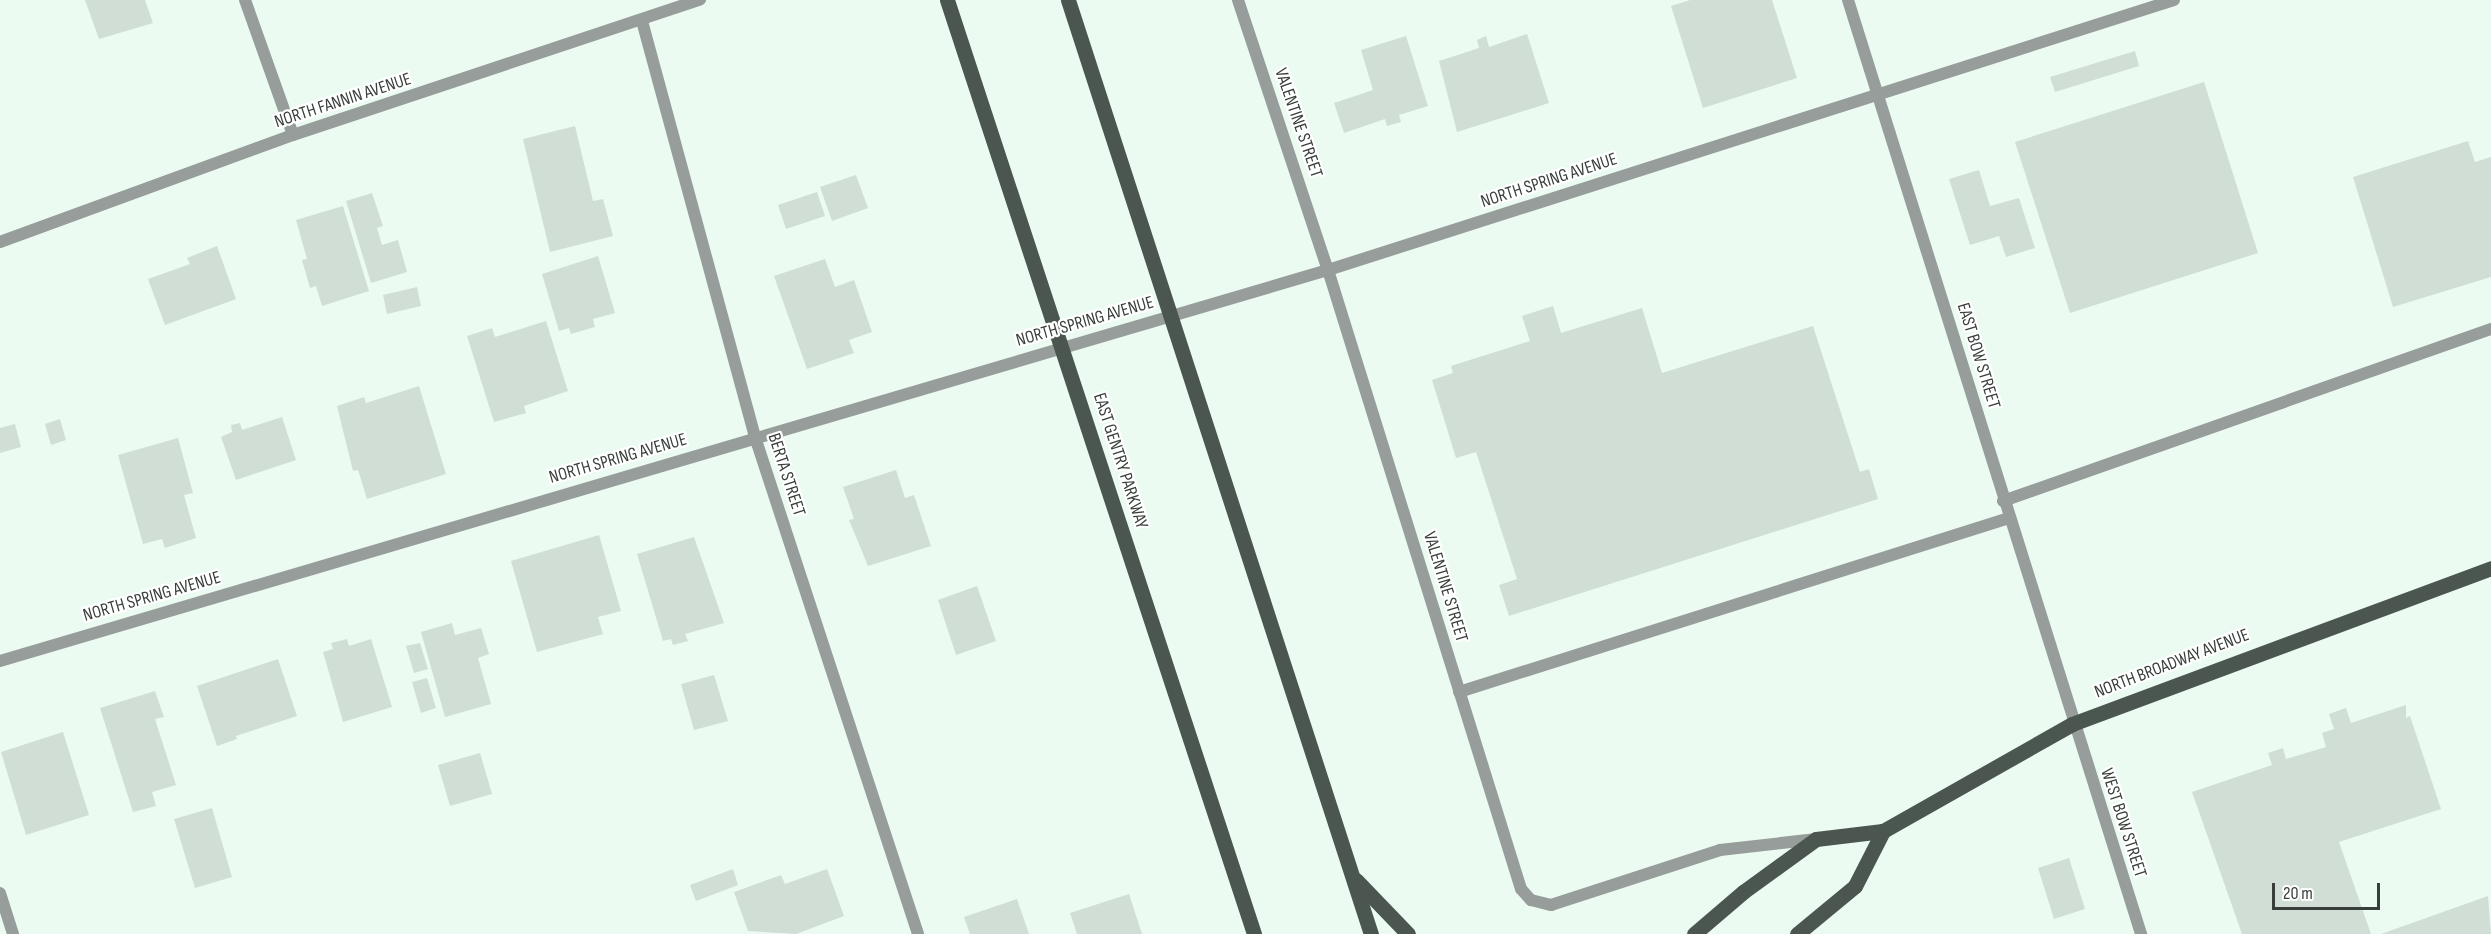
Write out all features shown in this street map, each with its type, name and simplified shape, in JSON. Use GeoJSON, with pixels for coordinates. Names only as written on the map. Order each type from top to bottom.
{"type":"FeatureCollection","features":[{"type":"Feature","properties":{"kind":"main road","name":"EAST GENTRY PARKWAY"},"geometry":{"type":"LineString","coordinates":[[947,0],[1254,934]]}},
{"type":"Feature","properties":{"kind":"main road"},"geometry":{"type":"LineString","coordinates":[[1068,0],[1371,934]]}},
{"type":"Feature","properties":{"kind":"main road","name":"NORTH BROADWAY AVENUE"},"geometry":{"type":"LineString","coordinates":[[1694,934],[1743,892],[1816,839],[1883,831],[2072,724],[2491,568]]}},
{"type":"Feature","properties":{"kind":"main road"},"geometry":{"type":"LineString","coordinates":[[1797,934],[1856,886],[1883,831]]}},
{"type":"Feature","properties":{"kind":"main road"},"geometry":{"type":"LineString","coordinates":[[1352,877],[1408,934]]}},
{"type":"Feature","properties":{"kind":"street"},"geometry":{"type":"LineString","coordinates":[[245,0],[293,135]]}},
{"type":"Feature","properties":{"kind":"street","name":"NORTH FANNIN AVENUE"},"geometry":{"type":"LineString","coordinates":[[0,242],[293,135],[700,0]]}},
{"type":"Feature","properties":{"kind":"street","name":"VALENTINE STREET"},"geometry":{"type":"LineString","coordinates":[[1238,0],[1329,270],[1518,882],[1531,900],[1544,905],[1558,903],[1720,850],[1816,839]]}},
{"type":"Feature","properties":{"kind":"street","name":"EAST BOW STREET"},"geometry":{"type":"LineString","coordinates":[[1848,0],[1879,94],[2072,724]]}},
{"type":"Feature","properties":{"kind":"street","name":"NORTH SPRING AVENUE"},"geometry":{"type":"LineString","coordinates":[[0,661],[1329,270],[2174,0]]}},
{"type":"Feature","properties":{"kind":"street","name":"BERTA STREET"},"geometry":{"type":"LineString","coordinates":[[642,21],[755,437],[918,934]]}},
{"type":"Feature","properties":{"kind":"street"},"geometry":{"type":"LineString","coordinates":[[2003,501],[2491,329]]}},
{"type":"Feature","properties":{"kind":"street"},"geometry":{"type":"LineString","coordinates":[[1459,692],[2009,518]]}},
{"type":"Feature","properties":{"kind":"street","name":"WEST BOW STREET"},"geometry":{"type":"LineString","coordinates":[[2072,724],[2140,934]]}},
{"type":"Feature","properties":{"kind":"street"},"geometry":{"type":"LineString","coordinates":[[0,893],[13,934]]}},
{"type":"Feature","properties":{"kind":"building"},"geometry":{"type":"Polygon","coordinates":[[[85,0],[145,0],[153,23],[99,39],[85,0]]]}},
{"type":"Feature","properties":{"kind":"building"},"geometry":{"type":"Polygon","coordinates":[[[1690,0],[1772,0],[1797,78],[1703,108],[1671,6],[1690,0]]]}},
{"type":"Feature","properties":{"kind":"building"},"geometry":{"type":"Polygon","coordinates":[[[1527,34],[1549,103],[1457,132],[1439,61],[1479,48],[1477,40],[1486,36],[1489,47],[1527,34]]]}},
{"type":"Feature","properties":{"kind":"building"},"geometry":{"type":"Polygon","coordinates":[[[1406,36],[1428,106],[1399,115],[1401,122],[1387,126],[1385,119],[1344,133],[1334,103],[1373,90],[1361,50],[1406,36]]]}},
{"type":"Feature","properties":{"kind":"building"},"geometry":{"type":"Polygon","coordinates":[[[2135,51],[2139,66],[2055,92],[2050,77],[2135,51]]]}},
{"type":"Feature","properties":{"kind":"building"},"geometry":{"type":"Polygon","coordinates":[[[2204,82],[2258,253],[2070,313],[2015,142],[2204,82]]]}},
{"type":"Feature","properties":{"kind":"building"},"geometry":{"type":"Polygon","coordinates":[[[575,126],[593,201],[603,199],[613,236],[550,252],[523,139],[575,126]]]}},
{"type":"Feature","properties":{"kind":"building"},"geometry":{"type":"Polygon","coordinates":[[[2468,141],[2475,162],[2491,157],[2491,277],[2393,307],[2353,177],[2468,141]]]}},
{"type":"Feature","properties":{"kind":"building"},"geometry":{"type":"Polygon","coordinates":[[[1979,170],[1990,206],[2019,198],[2035,248],[2006,257],[1999,236],[1970,245],[1949,179],[1979,170]]]}},
{"type":"Feature","properties":{"kind":"building"},"geometry":{"type":"Polygon","coordinates":[[[856,175],[868,208],[832,221],[820,187],[856,175]]]}},
{"type":"Feature","properties":{"kind":"building"},"geometry":{"type":"Polygon","coordinates":[[[817,192],[825,216],[786,229],[778,205],[817,192]]]}},
{"type":"Feature","properties":{"kind":"building"},"geometry":{"type":"Polygon","coordinates":[[[372,193],[383,226],[377,228],[382,245],[398,240],[407,272],[371,283],[346,201],[372,193]]]}},
{"type":"Feature","properties":{"kind":"building"},"geometry":{"type":"Polygon","coordinates":[[[343,206],[369,291],[322,306],[316,286],[310,288],[302,260],[307,259],[296,220],[343,206]]]}},
{"type":"Feature","properties":{"kind":"building"},"geometry":{"type":"Polygon","coordinates":[[[217,246],[236,299],[165,325],[148,279],[190,264],[187,258],[217,246]]]}},
{"type":"Feature","properties":{"kind":"building"},"geometry":{"type":"Polygon","coordinates":[[[598,256],[615,313],[593,319],[595,327],[571,334],[569,328],[559,331],[542,274],[598,256]]]}},
{"type":"Feature","properties":{"kind":"building"},"geometry":{"type":"Polygon","coordinates":[[[825,259],[835,287],[854,280],[872,332],[849,340],[854,353],[807,369],[774,276],[825,259]]]}},
{"type":"Feature","properties":{"kind":"building"},"geometry":{"type":"Polygon","coordinates":[[[417,287],[421,306],[387,314],[383,295],[417,287]]]}},
{"type":"Feature","properties":{"kind":"building"},"geometry":{"type":"Polygon","coordinates":[[[1553,306],[1561,333],[1642,308],[1662,373],[1813,326],[1860,472],[1869,469],[1878,499],[1509,616],[1499,585],[1517,579],[1476,452],[1456,458],[1432,380],[1453,373],[1451,366],[1530,341],[1522,316],[1553,306]]]}},
{"type":"Feature","properties":{"kind":"building"},"geometry":{"type":"Polygon","coordinates":[[[546,321],[568,391],[524,406],[526,413],[494,422],[467,336],[492,328],[495,337],[546,321]]]}},
{"type":"Feature","properties":{"kind":"building"},"geometry":{"type":"Polygon","coordinates":[[[419,386],[446,474],[367,499],[358,470],[353,471],[337,406],[364,397],[366,403],[419,386]]]}},
{"type":"Feature","properties":{"kind":"building"},"geometry":{"type":"Polygon","coordinates":[[[282,417],[296,460],[236,480],[221,437],[232,432],[231,425],[240,423],[242,430],[282,417]]]}},
{"type":"Feature","properties":{"kind":"building"},"geometry":{"type":"Polygon","coordinates":[[[60,419],[66,440],[51,445],[45,424],[60,419]]]}},
{"type":"Feature","properties":{"kind":"building"},"geometry":{"type":"Polygon","coordinates":[[[15,424],[21,447],[0,453],[0,428],[15,424]]]}},
{"type":"Feature","properties":{"kind":"building"},"geometry":{"type":"Polygon","coordinates":[[[178,438],[193,493],[184,495],[196,538],[165,548],[162,539],[143,544],[118,455],[178,438]]]}},
{"type":"Feature","properties":{"kind":"building"},"geometry":{"type":"Polygon","coordinates":[[[896,470],[905,498],[914,495],[931,546],[868,566],[849,520],[854,519],[843,487],[896,470]]]}},
{"type":"Feature","properties":{"kind":"building"},"geometry":{"type":"Polygon","coordinates":[[[599,535],[621,611],[598,617],[603,634],[537,652],[511,561],[599,535]]]}},
{"type":"Feature","properties":{"kind":"building"},"geometry":{"type":"Polygon","coordinates":[[[694,537],[724,623],[685,634],[688,641],[673,645],[671,639],[663,641],[637,554],[694,537]]]}},
{"type":"Feature","properties":{"kind":"building"},"geometry":{"type":"Polygon","coordinates":[[[977,586],[996,641],[956,655],[938,600],[977,586]]]}},
{"type":"Feature","properties":{"kind":"building"},"geometry":{"type":"Polygon","coordinates":[[[452,623],[455,635],[481,628],[489,654],[478,658],[491,704],[445,717],[421,632],[452,623]]]}},
{"type":"Feature","properties":{"kind":"building"},"geometry":{"type":"Polygon","coordinates":[[[347,639],[349,646],[371,639],[392,707],[343,722],[323,652],[333,649],[331,643],[347,639]]]}},
{"type":"Feature","properties":{"kind":"building"},"geometry":{"type":"Polygon","coordinates":[[[420,643],[428,669],[414,673],[406,646],[420,643]]]}},
{"type":"Feature","properties":{"kind":"building"},"geometry":{"type":"Polygon","coordinates":[[[278,659],[297,716],[236,736],[237,739],[217,746],[197,686],[278,659]]]}},
{"type":"Feature","properties":{"kind":"building"},"geometry":{"type":"Polygon","coordinates":[[[714,675],[728,721],[694,730],[681,684],[714,675]]]}},
{"type":"Feature","properties":{"kind":"building"},"geometry":{"type":"Polygon","coordinates":[[[427,678],[436,708],[421,713],[412,682],[427,678]]]}},
{"type":"Feature","properties":{"kind":"building"},"geometry":{"type":"Polygon","coordinates":[[[155,691],[164,717],[155,719],[176,785],[152,792],[156,806],[133,812],[100,708],[155,691]]]}},
{"type":"Feature","properties":{"kind":"building"},"geometry":{"type":"Polygon","coordinates":[[[2406,705],[2406,718],[2410,716],[2441,809],[2339,842],[2371,934],[2242,934],[2192,792],[2272,765],[2268,753],[2283,748],[2286,759],[2326,747],[2322,733],[2334,729],[2329,714],[2346,708],[2351,723],[2406,705]]]}},
{"type":"Feature","properties":{"kind":"building"},"geometry":{"type":"Polygon","coordinates":[[[63,732],[89,815],[26,835],[1,752],[63,732]]]}},
{"type":"Feature","properties":{"kind":"building"},"geometry":{"type":"Polygon","coordinates":[[[480,753],[492,794],[450,806],[438,765],[480,753]]]}},
{"type":"Feature","properties":{"kind":"building"},"geometry":{"type":"Polygon","coordinates":[[[212,808],[232,877],[195,888],[174,819],[212,808]]]}},
{"type":"Feature","properties":{"kind":"building"},"geometry":{"type":"Polygon","coordinates":[[[2069,858],[2085,909],[2054,919],[2038,868],[2069,858]]]}},
{"type":"Feature","properties":{"kind":"building"},"geometry":{"type":"Polygon","coordinates":[[[733,869],[738,885],[696,901],[690,885],[733,869]]]}},
{"type":"Feature","properties":{"kind":"building"},"geometry":{"type":"Polygon","coordinates":[[[827,869],[844,916],[796,934],[748,931],[734,892],[781,875],[785,884],[827,869]]]}},
{"type":"Feature","properties":{"kind":"building"},"geometry":{"type":"Polygon","coordinates":[[[1129,894],[1142,934],[1077,934],[1070,913],[1129,894]]]}},
{"type":"Feature","properties":{"kind":"building"},"geometry":{"type":"Polygon","coordinates":[[[2488,896],[2491,934],[2381,934],[2488,896]]]}},
{"type":"Feature","properties":{"kind":"building"},"geometry":{"type":"Polygon","coordinates":[[[1017,899],[1029,934],[970,934],[964,917],[1017,899]]]}}]}
